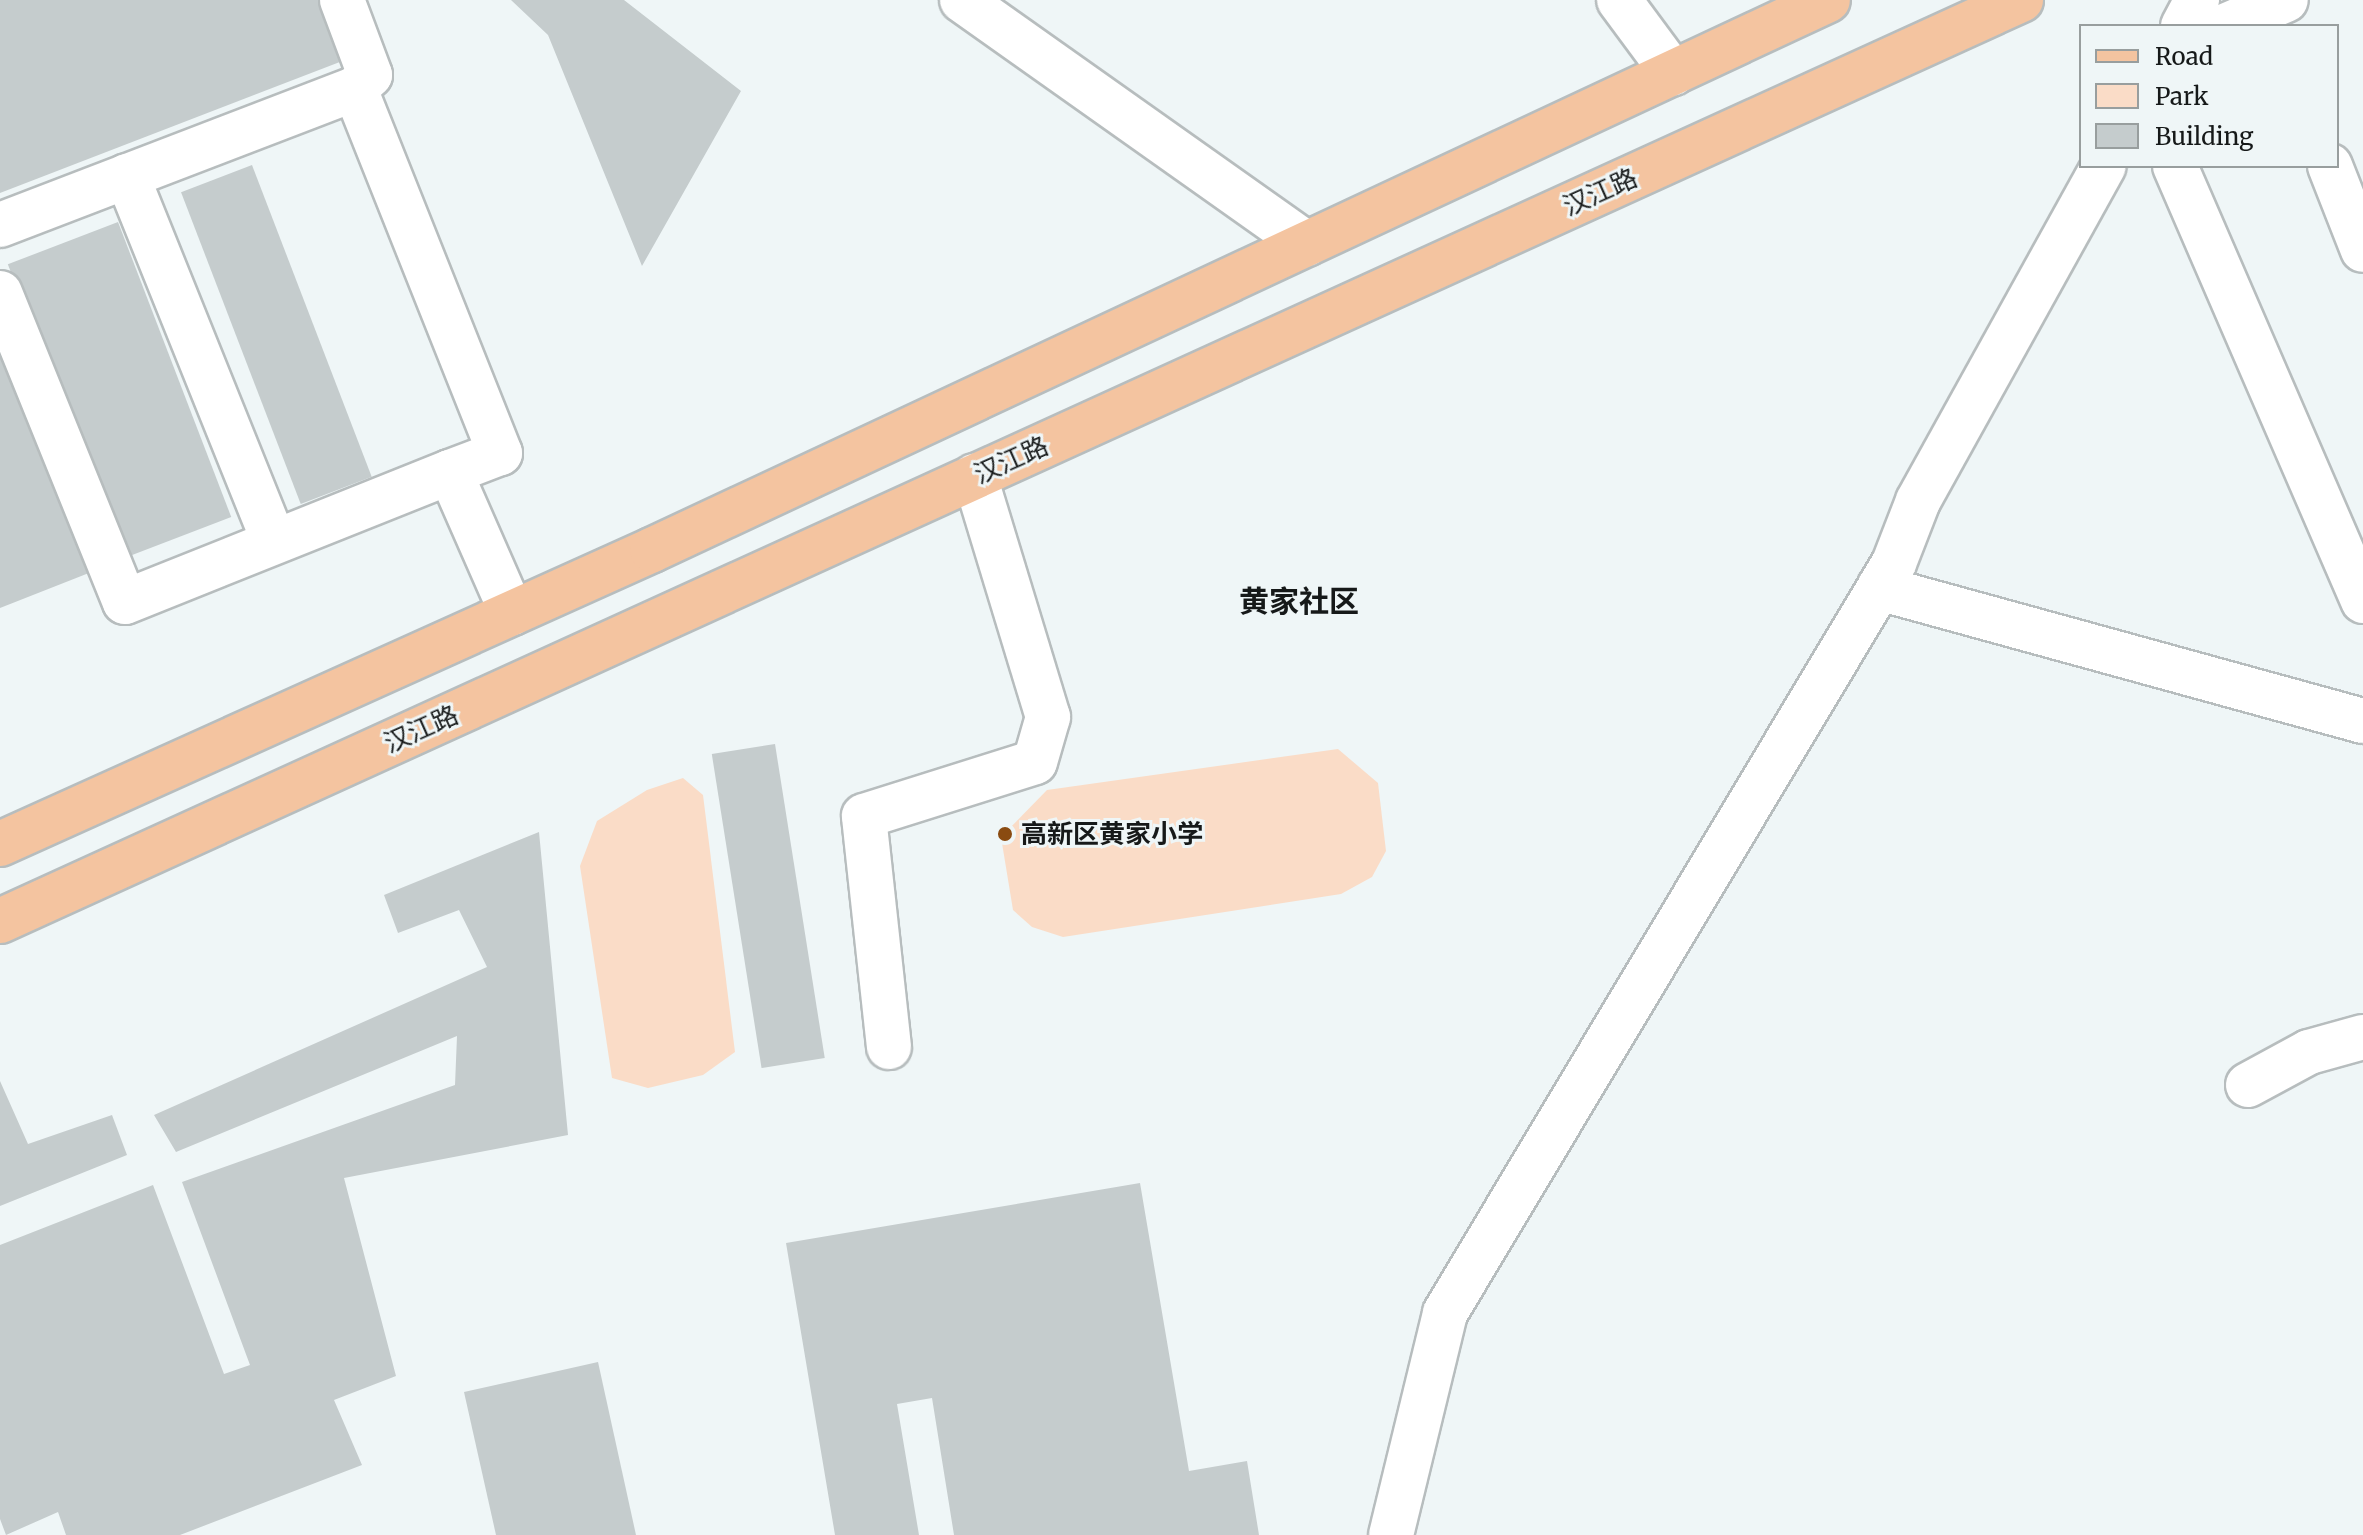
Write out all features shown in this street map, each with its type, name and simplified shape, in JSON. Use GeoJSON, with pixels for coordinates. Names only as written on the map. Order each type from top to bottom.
{"type":"FeatureCollection","features":[{"type":"Feature","properties":{"kind":"main road"},"geometry":{"type":"LineString","coordinates":[[0,844],[512,613],[1828,0]]}},
{"type":"Feature","properties":{"kind":"main road","name":"汉江路"},"geometry":{"type":"LineString","coordinates":[[0,921],[2021,0]]}},
{"type":"Feature","properties":{"kind":"street"},"geometry":{"type":"LineString","coordinates":[[0,225],[355,89],[370,75],[342,0]]}},
{"type":"Feature","properties":{"kind":"street"},"geometry":{"type":"LineString","coordinates":[[962,0],[1306,244]]}},
{"type":"Feature","properties":{"kind":"street"},"geometry":{"type":"LineString","coordinates":[[1619,0],[1673,73]]}},
{"type":"Feature","properties":{"kind":"street"},"geometry":{"type":"LineString","coordinates":[[2184,24],[2197,0]]}},
{"type":"Feature","properties":{"kind":"street"},"geometry":{"type":"LineString","coordinates":[[2232,24],[2277,11]]}},
{"type":"Feature","properties":{"kind":"street"},"geometry":{"type":"LineString","coordinates":[[0,293],[125,602],[500,453],[355,89]]}},
{"type":"Feature","properties":{"kind":"street"},"geometry":{"type":"LineString","coordinates":[[1391,1535],[1445,1313],[1879,588],[1918,501],[2103,168]]}},
{"type":"Feature","properties":{"kind":"street"},"geometry":{"type":"LineString","coordinates":[[2176,168],[2363,601]]}},
{"type":"Feature","properties":{"kind":"street"},"geometry":{"type":"LineString","coordinates":[[2331,168],[2363,250]]}},
{"type":"Feature","properties":{"kind":"street"},"geometry":{"type":"LineString","coordinates":[[127,176],[274,542]]}},
{"type":"Feature","properties":{"kind":"street"},"geometry":{"type":"LineString","coordinates":[[450,472],[512,613]]}},
{"type":"Feature","properties":{"kind":"street"},"geometry":{"type":"LineString","coordinates":[[889,1047],[864,816],[1035,762],[1048,717],[975,476]]}},
{"type":"Feature","properties":{"kind":"street"},"geometry":{"type":"LineString","coordinates":[[1879,588],[2363,721]]}},
{"type":"Feature","properties":{"kind":"street"},"geometry":{"type":"LineString","coordinates":[[2248,1085],[2309,1052],[2363,1037]]}},
{"type":"Feature","properties":{"kind":"green space"},"geometry":{"type":"Polygon","coordinates":[[[1338,749],[1378,783],[1386,851],[1372,877],[1341,894],[1063,937],[1032,927],[1013,910],[1001,837],[1047,790],[1338,749]]]}},
{"type":"Feature","properties":{"kind":"green space"},"geometry":{"type":"Polygon","coordinates":[[[683,778],[703,795],[735,1052],[703,1075],[648,1088],[612,1078],[580,866],[597,821],[647,790],[683,778]]]}},
{"type":"Feature","properties":{"kind":"building"},"geometry":{"type":"Polygon","coordinates":[[[0,0],[322,0],[345,60],[0,193],[0,0]]]}},
{"type":"Feature","properties":{"kind":"building"},"geometry":{"type":"Polygon","coordinates":[[[511,0],[624,0],[741,91],[642,266],[548,35],[511,0]]]}},
{"type":"Feature","properties":{"kind":"building"},"geometry":{"type":"Polygon","coordinates":[[[252,165],[372,477],[301,504],[181,192],[252,165]]]}},
{"type":"Feature","properties":{"kind":"building"},"geometry":{"type":"Polygon","coordinates":[[[118,222],[231,517],[121,559],[8,264],[118,222]]]}},
{"type":"Feature","properties":{"kind":"building"},"geometry":{"type":"Polygon","coordinates":[[[0,329],[94,571],[0,608],[0,329]]]}},
{"type":"Feature","properties":{"kind":"building"},"geometry":{"type":"Polygon","coordinates":[[[775,744],[825,1058],[762,1068],[712,754],[775,744]]]}},
{"type":"Feature","properties":{"kind":"building"},"geometry":{"type":"Polygon","coordinates":[[[539,832],[568,1135],[344,1178],[396,1376],[334,1400],[362,1465],[180,1535],[66,1535],[58,1512],[6,1535],[0,1519],[0,1245],[153,1185],[224,1374],[250,1365],[182,1182],[455,1085],[457,1036],[176,1152],[154,1115],[487,967],[459,910],[398,933],[384,895],[539,832]]]}},
{"type":"Feature","properties":{"kind":"building"},"geometry":{"type":"Polygon","coordinates":[[[0,1081],[28,1144],[112,1115],[127,1155],[0,1206],[0,1081]]]}},
{"type":"Feature","properties":{"kind":"building"},"geometry":{"type":"Polygon","coordinates":[[[1140,1183],[1189,1471],[1247,1461],[1259,1535],[954,1535],[932,1398],[897,1404],[919,1535],[835,1535],[786,1243],[1140,1183]]]}},
{"type":"Feature","properties":{"kind":"building"},"geometry":{"type":"Polygon","coordinates":[[[598,1362],[636,1535],[496,1535],[464,1392],[598,1362]]]}},
{"type":"Feature","properties":{"kind":"place","name":"高新区黄家小学"},"geometry":{"type":"Point","coordinates":[1005,834]}},
{"type":"Feature","properties":{"kind":"district","name":"黄家社区"},"geometry":{"type":"Point","coordinates":[1299,601]}}]}
